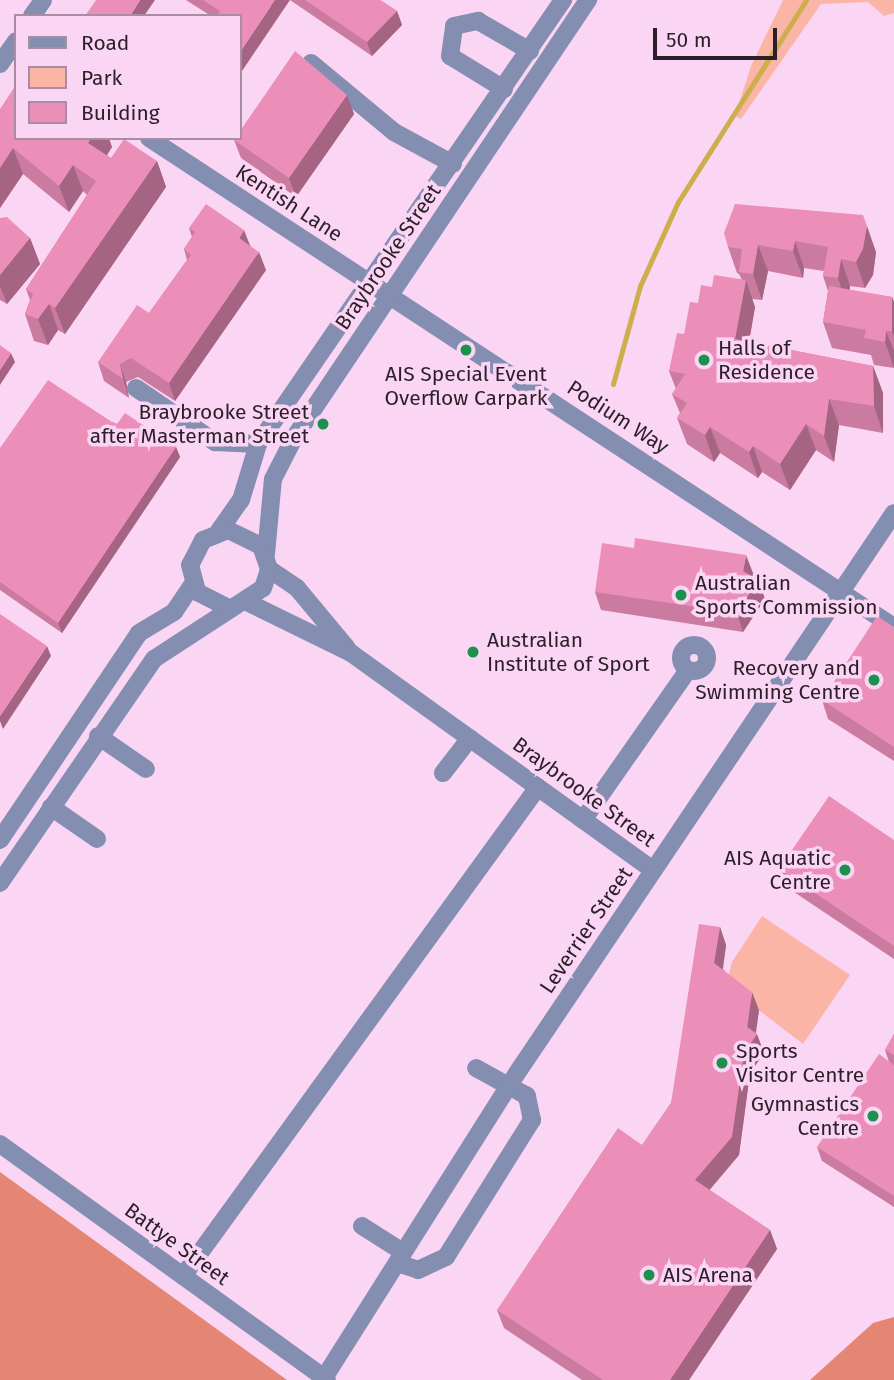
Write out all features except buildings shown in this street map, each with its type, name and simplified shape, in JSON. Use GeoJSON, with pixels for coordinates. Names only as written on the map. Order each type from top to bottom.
{"type":"FeatureCollection","features":[{"type":"Feature","properties":{"kind":"street","name":"Braybrooke Street"},"geometry":{"type":"LineString","coordinates":[[219,531],[241,500],[258,444],[453,164],[563,0]]}},
{"type":"Feature","properties":{"kind":"street","name":"Braybrooke Street"},"geometry":{"type":"LineString","coordinates":[[351,653],[297,588],[267,561],[273,479],[389,296],[588,0]]}},
{"type":"Feature","properties":{"kind":"street"},"geometry":{"type":"LineString","coordinates":[[504,89],[450,56],[454,26],[478,20],[530,51]]}},
{"type":"Feature","properties":{"kind":"street"},"geometry":{"type":"LineString","coordinates":[[0,64],[14,47]]}},
{"type":"Feature","properties":{"kind":"street"},"geometry":{"type":"LineString","coordinates":[[311,64],[394,132],[453,164]]}},
{"type":"Feature","properties":{"kind":"street","name":"Kentish Lane"},"geometry":{"type":"LineString","coordinates":[[152,140],[369,283]]}},
{"type":"Feature","properties":{"kind":"street","name":"Podium Way"},"geometry":{"type":"LineString","coordinates":[[369,283],[894,627]]}},
{"type":"Feature","properties":{"kind":"street"},"geometry":{"type":"LineString","coordinates":[[136,388],[215,442],[258,444]]}},
{"type":"Feature","properties":{"kind":"street","name":"Leverrier Street"},"geometry":{"type":"LineString","coordinates":[[326,1379],[509,1084],[894,513]]}},
{"type":"Feature","properties":{"kind":"street"},"geometry":{"type":"LineString","coordinates":[[0,840],[139,633],[174,612],[193,584],[197,547],[219,531],[247,534],[267,561],[263,589],[249,603],[229,608],[154,659],[128,691],[0,883]]}},
{"type":"Feature","properties":{"kind":"street"},"geometry":{"type":"LineString","coordinates":[[193,584],[211,604],[229,608]]}},
{"type":"Feature","properties":{"kind":"street","name":"Braybrooke Street"},"geometry":{"type":"LineString","coordinates":[[249,603],[351,653],[653,870]]}},
{"type":"Feature","properties":{"kind":"street"},"geometry":{"type":"LineString","coordinates":[[583,820],[688,670]]}},
{"type":"Feature","properties":{"kind":"street"},"geometry":{"type":"LineString","coordinates":[[109,677],[128,691]]}},
{"type":"Feature","properties":{"kind":"street"},"geometry":{"type":"LineString","coordinates":[[98,736],[146,769]]}},
{"type":"Feature","properties":{"kind":"street"},"geometry":{"type":"LineString","coordinates":[[443,773],[470,738]]}},
{"type":"Feature","properties":{"kind":"street"},"geometry":{"type":"LineString","coordinates":[[184,1276],[538,787]]}},
{"type":"Feature","properties":{"kind":"street"},"geometry":{"type":"LineString","coordinates":[[51,807],[97,839]]}},
{"type":"Feature","properties":{"kind":"street"},"geometry":{"type":"LineString","coordinates":[[362,1226],[418,1270],[446,1257],[514,1152],[532,1110],[527,1096],[476,1068]]}},
{"type":"Feature","properties":{"kind":"street","name":"Battye Street"},"geometry":{"type":"LineString","coordinates":[[0,1144],[326,1379]]}},
{"type":"Feature","properties":{"kind":"green space"},"geometry":{"type":"Polygon","coordinates":[[[783,0],[894,0],[894,13],[884,16],[868,2],[821,4],[741,119],[735,116],[751,66],[783,0]]]}},
{"type":"Feature","properties":{"kind":"green space"},"geometry":{"type":"Polygon","coordinates":[[[762,916],[850,975],[803,1044],[726,985],[732,962],[762,916]]]}},
{"type":"Feature","properties":{"kind":"shaded area"},"geometry":{"type":"Polygon","coordinates":[[[0,1172],[287,1380],[0,1380],[0,1172]]]}},
{"type":"Feature","properties":{"kind":"shaded area"},"geometry":{"type":"Polygon","coordinates":[[[894,1317],[894,1380],[810,1380],[873,1323],[894,1317]]]}},
{"type":"Feature","properties":{"kind":"waterway"},"geometry":{"type":"LineString","coordinates":[[613,384],[640,286],[678,202],[806,0]]}},
{"type":"Feature","properties":{"kind":"place","name":"AIS Special Event Overflow Carpark"},"geometry":{"type":"Point","coordinates":[466,350]}},
{"type":"Feature","properties":{"kind":"place","name":"Halls of Residence"},"geometry":{"type":"Point","coordinates":[704,360]}},
{"type":"Feature","properties":{"kind":"place","name":"Braybrooke Street after Masterman Street"},"geometry":{"type":"Point","coordinates":[323,424]}},
{"type":"Feature","properties":{"kind":"place","name":"Australian Sports Commission"},"geometry":{"type":"Point","coordinates":[681,595]}},
{"type":"Feature","properties":{"kind":"place","name":"Australian Institute of Sport"},"geometry":{"type":"Point","coordinates":[473,652]}},
{"type":"Feature","properties":{"kind":"place","name":"Recovery and Swimming Centre"},"geometry":{"type":"Point","coordinates":[874,680]}},
{"type":"Feature","properties":{"kind":"place","name":"AIS Aquatic Centre"},"geometry":{"type":"Point","coordinates":[845,870]}},
{"type":"Feature","properties":{"kind":"place","name":"Sports Visitor Centre"},"geometry":{"type":"Point","coordinates":[722,1063]}},
{"type":"Feature","properties":{"kind":"place","name":"Gymnastics Centre"},"geometry":{"type":"Point","coordinates":[873,1116]}},
{"type":"Feature","properties":{"kind":"place","name":"AIS Arena"},"geometry":{"type":"Point","coordinates":[649,1275]}}]}
